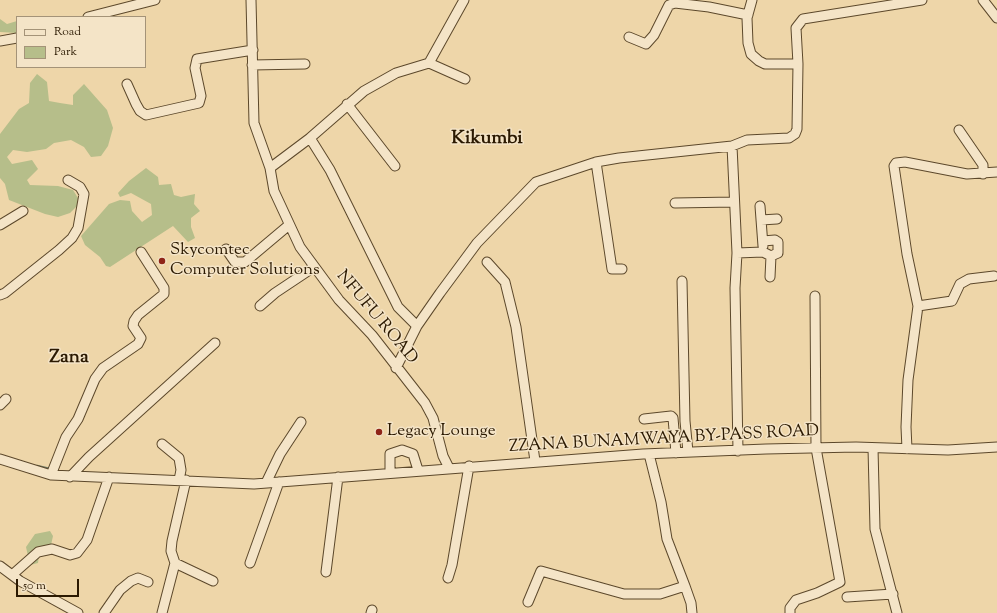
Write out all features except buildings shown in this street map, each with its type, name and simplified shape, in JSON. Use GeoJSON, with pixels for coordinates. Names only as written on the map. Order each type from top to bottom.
{"type":"FeatureCollection","features":[{"type":"Feature","properties":{"kind":"street"},"geometry":{"type":"LineString","coordinates":[[92,16],[155,0]]}},
{"type":"Feature","properties":{"kind":"street","name":"NFUFU ROAD"},"geometry":{"type":"LineString","coordinates":[[251,0],[254,123],[270,168],[274,191],[300,247],[314,267],[339,300],[372,335],[396,368],[415,389],[433,418],[443,456],[449,468]]}},
{"type":"Feature","properties":{"kind":"street"},"geometry":{"type":"LineString","coordinates":[[429,63],[464,0]]}},
{"type":"Feature","properties":{"kind":"street"},"geometry":{"type":"LineString","coordinates":[[752,0],[748,15],[748,43],[751,54],[765,64],[798,64]]}},
{"type":"Feature","properties":{"kind":"street"},"geometry":{"type":"LineString","coordinates":[[396,368],[417,326],[477,243],[536,182],[596,162],[619,158],[732,146],[747,140],[789,138],[795,134],[797,129],[798,64],[796,28],[803,19],[922,0]]}},
{"type":"Feature","properties":{"kind":"street"},"geometry":{"type":"LineString","coordinates":[[983,0],[997,18]]}},
{"type":"Feature","properties":{"kind":"street"},"geometry":{"type":"LineString","coordinates":[[629,37],[646,44],[654,35],[669,5],[674,3],[709,7],[748,15]]}},
{"type":"Feature","properties":{"kind":"street"},"geometry":{"type":"LineString","coordinates":[[0,41],[16,38]]}},
{"type":"Feature","properties":{"kind":"street"},"geometry":{"type":"LineString","coordinates":[[127,84],[140,111],[146,115],[199,103],[201,96],[195,68],[197,59],[252,50]]}},
{"type":"Feature","properties":{"kind":"street"},"geometry":{"type":"LineString","coordinates":[[270,168],[310,138],[347,104],[364,91],[396,73],[429,63],[465,79]]}},
{"type":"Feature","properties":{"kind":"street"},"geometry":{"type":"LineString","coordinates":[[252,65],[305,64]]}},
{"type":"Feature","properties":{"kind":"street"},"geometry":{"type":"LineString","coordinates":[[347,104],[395,166]]}},
{"type":"Feature","properties":{"kind":"street"},"geometry":{"type":"LineString","coordinates":[[959,130],[983,165],[983,174]]}},
{"type":"Feature","properties":{"kind":"street"},"geometry":{"type":"LineString","coordinates":[[310,138],[330,170],[398,307],[417,326]]}},
{"type":"Feature","properties":{"kind":"street"},"geometry":{"type":"LineString","coordinates":[[732,146],[737,253],[735,288],[738,451]]}},
{"type":"Feature","properties":{"kind":"street"},"geometry":{"type":"LineString","coordinates":[[596,162],[609,232],[612,268],[622,269]]}},
{"type":"Feature","properties":{"kind":"street"},"geometry":{"type":"LineString","coordinates":[[907,449],[906,427],[908,380],[918,306],[907,254],[894,166],[896,163],[905,162],[967,174],[997,172]]}},
{"type":"Feature","properties":{"kind":"street"},"geometry":{"type":"LineString","coordinates":[[0,295],[5,293],[59,250],[72,238],[78,228],[84,194],[80,187],[68,180]]}},
{"type":"Feature","properties":{"kind":"street"},"geometry":{"type":"LineString","coordinates":[[675,203],[734,202]]}},
{"type":"Feature","properties":{"kind":"street"},"geometry":{"type":"LineString","coordinates":[[760,206],[763,241],[767,254],[770,277]]}},
{"type":"Feature","properties":{"kind":"street"},"geometry":{"type":"LineString","coordinates":[[0,224],[23,212]]}},
{"type":"Feature","properties":{"kind":"street"},"geometry":{"type":"LineString","coordinates":[[761,220],[777,219]]}},
{"type":"Feature","properties":{"kind":"street"},"geometry":{"type":"LineString","coordinates":[[226,249],[235,262],[245,262],[289,225]]}},
{"type":"Feature","properties":{"kind":"street"},"geometry":{"type":"LineString","coordinates":[[737,253],[778,253],[778,242],[775,240],[763,241]]}},
{"type":"Feature","properties":{"kind":"street"},"geometry":{"type":"LineString","coordinates":[[51,475],[66,438],[78,419],[95,379],[103,368],[138,344],[141,338],[133,326],[134,321],[138,315],[164,294],[164,288],[141,252]]}},
{"type":"Feature","properties":{"kind":"street"},"geometry":{"type":"LineString","coordinates":[[487,262],[505,282],[516,327],[535,461]]}},
{"type":"Feature","properties":{"kind":"street"},"geometry":{"type":"LineString","coordinates":[[260,306],[275,293],[314,267]]}},
{"type":"Feature","properties":{"kind":"street"},"geometry":{"type":"LineString","coordinates":[[918,306],[952,301],[960,284],[969,280],[994,276]]}},
{"type":"Feature","properties":{"kind":"street"},"geometry":{"type":"LineString","coordinates":[[682,281],[685,421],[688,452]]}},
{"type":"Feature","properties":{"kind":"street"},"geometry":{"type":"LineString","coordinates":[[790,613],[790,608],[796,600],[817,594],[840,582],[816,448],[815,296]]}},
{"type":"Feature","properties":{"kind":"street"},"geometry":{"type":"LineString","coordinates":[[70,477],[90,457],[216,343]]}},
{"type":"Feature","properties":{"kind":"street"},"geometry":{"type":"LineString","coordinates":[[644,420],[670,416],[673,418],[676,453]]}},
{"type":"Feature","properties":{"kind":"street"},"geometry":{"type":"LineString","coordinates":[[266,482],[280,454],[301,422]]}},
{"type":"Feature","properties":{"kind":"street"},"geometry":{"type":"LineString","coordinates":[[162,444],[179,458],[183,480],[171,551],[175,563],[162,613]]}},
{"type":"Feature","properties":{"kind":"street","name":"ZZANA BUNAMWAYA BY-PASS ROAD"},"geometry":{"type":"LineString","coordinates":[[0,459],[51,475],[70,477],[279,482],[535,461],[688,452],[816,448],[948,450],[997,447]]}},
{"type":"Feature","properties":{"kind":"street"},"geometry":{"type":"LineString","coordinates":[[873,448],[875,530],[897,613]]}},
{"type":"Feature","properties":{"kind":"street"},"geometry":{"type":"LineString","coordinates":[[390,473],[390,454],[402,450],[413,454],[418,470]]}},
{"type":"Feature","properties":{"kind":"street"},"geometry":{"type":"LineString","coordinates":[[649,454],[661,502],[667,539],[691,603],[692,613]]}},
{"type":"Feature","properties":{"kind":"street"},"geometry":{"type":"LineString","coordinates":[[448,578],[452,565],[469,466]]}},
{"type":"Feature","properties":{"kind":"street"},"geometry":{"type":"LineString","coordinates":[[12,575],[38,552],[52,549],[70,555],[76,553],[87,540],[109,477]]}},
{"type":"Feature","properties":{"kind":"street"},"geometry":{"type":"LineString","coordinates":[[326,572],[338,477]]}},
{"type":"Feature","properties":{"kind":"street"},"geometry":{"type":"LineString","coordinates":[[250,563],[279,482]]}},
{"type":"Feature","properties":{"kind":"street"},"geometry":{"type":"LineString","coordinates":[[175,563],[213,581]]}},
{"type":"Feature","properties":{"kind":"street"},"geometry":{"type":"LineString","coordinates":[[0,566],[54,602],[78,613]]}},
{"type":"Feature","properties":{"kind":"street"},"geometry":{"type":"LineString","coordinates":[[528,602],[541,571],[624,594],[660,594],[685,586]]}},
{"type":"Feature","properties":{"kind":"street"},"geometry":{"type":"LineString","coordinates":[[104,613],[116,596],[131,581],[138,578],[148,582]]}},
{"type":"Feature","properties":{"kind":"street"},"geometry":{"type":"LineString","coordinates":[[847,596],[893,594]]}},
{"type":"Feature","properties":{"kind":"green space"},"geometry":{"type":"Polygon","coordinates":[[[0,19],[7,24],[16,21],[16,33],[0,32],[0,19]]]}},
{"type":"Feature","properties":{"kind":"green space"},"geometry":{"type":"Polygon","coordinates":[[[37,74],[47,82],[49,101],[73,105],[73,95],[84,84],[107,110],[113,128],[108,146],[101,156],[91,157],[84,147],[71,140],[54,143],[46,149],[27,152],[13,150],[7,157],[12,164],[32,160],[38,169],[27,180],[30,185],[58,186],[73,190],[78,198],[77,206],[70,213],[58,217],[45,214],[9,200],[5,184],[0,178],[0,134],[19,109],[29,103],[30,83],[37,74]]]}},
{"type":"Feature","properties":{"kind":"green space"},"geometry":{"type":"Polygon","coordinates":[[[146,168],[158,177],[159,185],[171,184],[174,195],[181,197],[195,194],[194,204],[200,211],[191,218],[191,227],[195,238],[188,242],[173,226],[110,267],[106,266],[100,257],[85,245],[81,236],[109,204],[120,200],[130,201],[132,211],[142,222],[152,215],[151,204],[131,193],[120,197],[118,193],[129,181],[146,168]]]}},
{"type":"Feature","properties":{"kind":"green space"},"geometry":{"type":"Polygon","coordinates":[[[50,531],[53,536],[51,545],[39,555],[38,563],[30,565],[26,547],[35,534],[50,531]]]}},
{"type":"Feature","properties":{"kind":"waterway"},"geometry":{"type":"LineString","coordinates":[[37,466],[50,469]]}},
{"type":"Feature","properties":{"kind":"place","name":"Skycomtec Computer Solutions"},"geometry":{"type":"Point","coordinates":[162,261]}},
{"type":"Feature","properties":{"kind":"place","name":"Legacy Lounge"},"geometry":{"type":"Point","coordinates":[379,432]}},
{"type":"Feature","properties":{"kind":"district","name":"Kikumbi"},"geometry":{"type":"Point","coordinates":[487,140]}},
{"type":"Feature","properties":{"kind":"district","name":"Zana"},"geometry":{"type":"Point","coordinates":[69,359]}}]}
